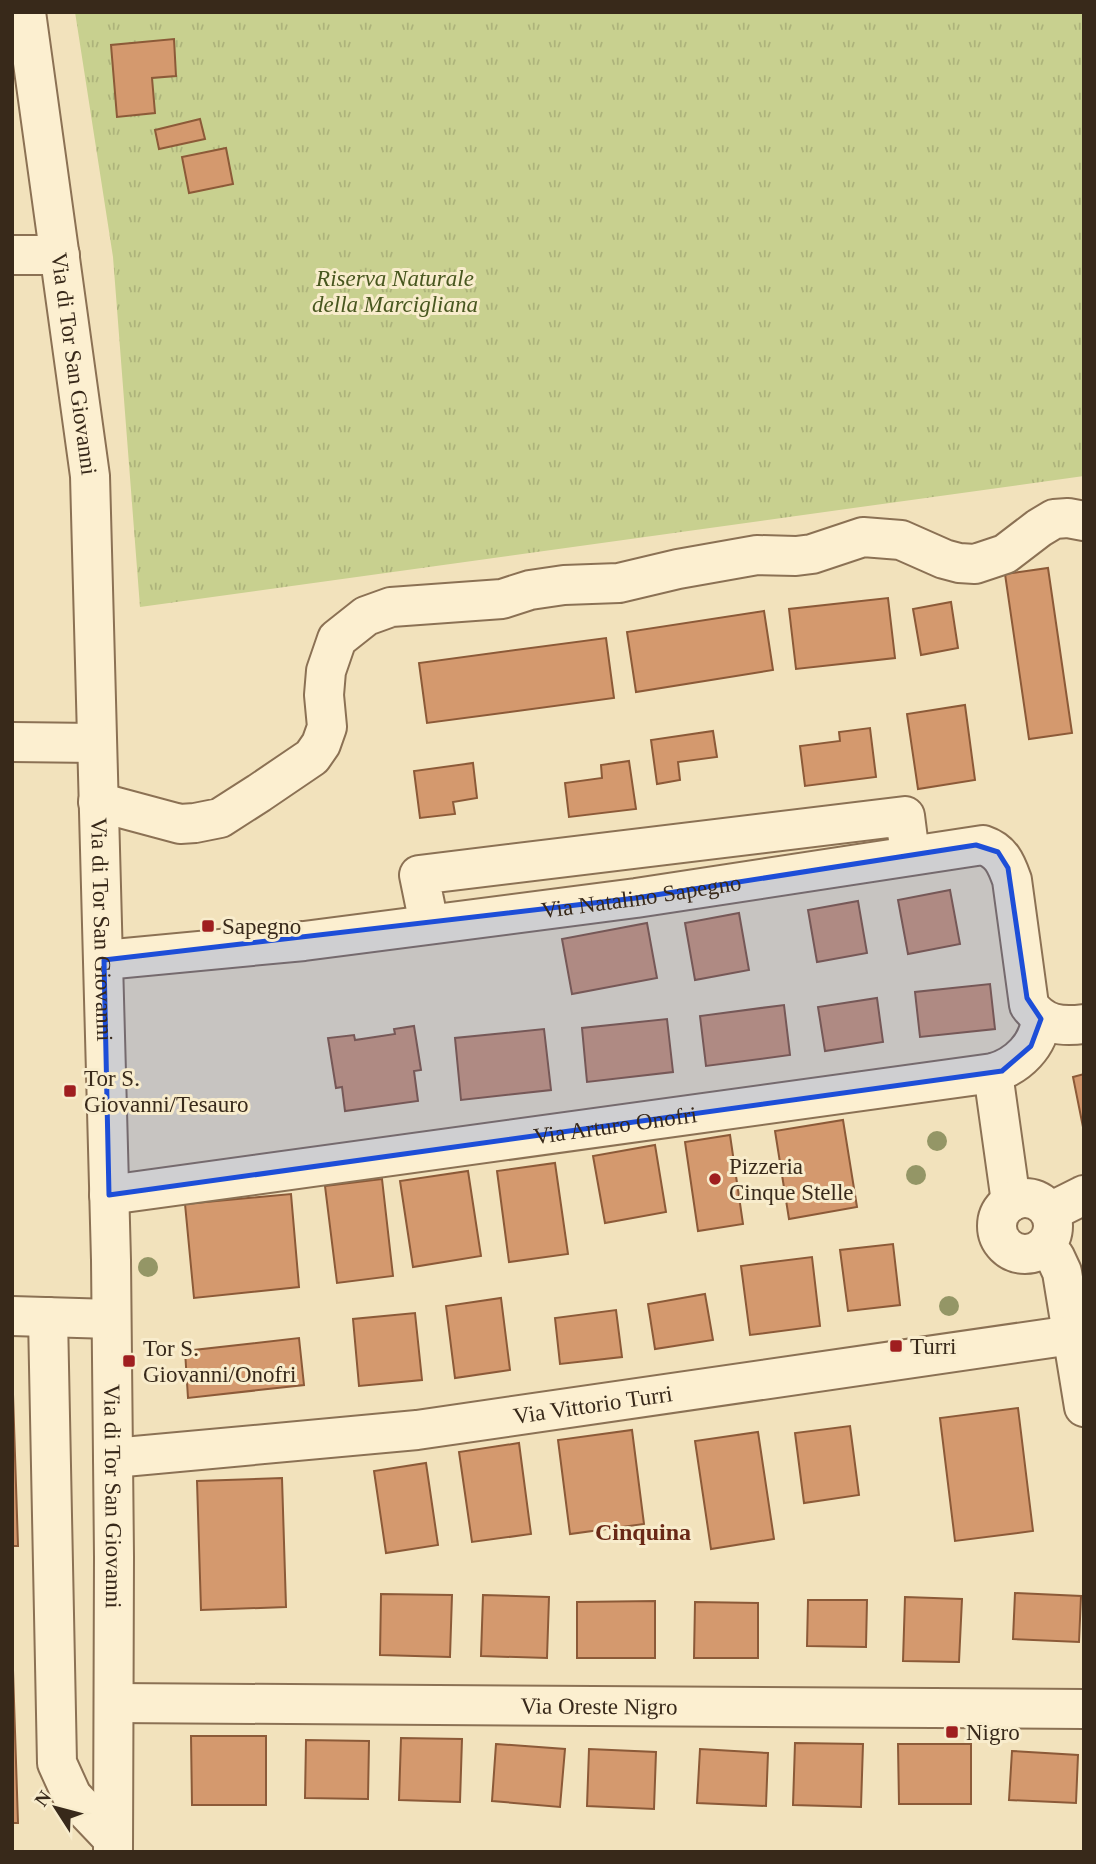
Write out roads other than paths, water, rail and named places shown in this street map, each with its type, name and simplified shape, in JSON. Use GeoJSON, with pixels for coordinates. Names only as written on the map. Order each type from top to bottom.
{"type":"FeatureCollection","features":[{"type":"Feature","properties":{"kind":"street","name":"Via di Tor San Giovanni"},"geometry":{"type":"LineString","coordinates":[[26,12],[90,476],[109,1195],[113,1458],[113,1845]]}},
{"type":"Feature","properties":{"kind":"street"},"geometry":{"type":"LineString","coordinates":[[12,254],[60,255]]}},
{"type":"Feature","properties":{"kind":"street"},"geometry":{"type":"LineString","coordinates":[[98,802],[180,824],[220,818],[259,793],[312,757],[321,744],[327,727],[324,695],[326,671],[337,639],[366,616],[391,607],[502,599],[530,590],[564,585],[619,583],[757,555],[812,554],[863,537],[901,540],[951,561],[975,564],[1005,554],[1054,519],[1068,518],[1084,522]]}},
{"type":"Feature","properties":{"kind":"street"},"geometry":{"type":"LineString","coordinates":[[12,742],[96,743]]}},
{"type":"Feature","properties":{"kind":"street"},"geometry":{"type":"LineString","coordinates":[[429,924],[419,875],[905,816],[911,855]]}},
{"type":"Feature","properties":{"kind":"street","name":"Via Natalino Sapegno"},"geometry":{"type":"LineString","coordinates":[[104,960],[304,941],[636,898],[984,845],[998,852],[1008,868],[1014,892],[1027,998],[1029,1005],[1041,1019]]}},
{"type":"Feature","properties":{"kind":"street"},"geometry":{"type":"LineString","coordinates":[[1011,1202],[993,1073],[1010,1067],[1024,1054],[1037,1037],[1041,1019],[1055,1024],[1084,1024]]}},
{"type":"Feature","properties":{"kind":"street","name":"Via Arturo Onofri"},"geometry":{"type":"LineString","coordinates":[[109,1195],[993,1073]]}},
{"type":"Feature","properties":{"kind":"street"},"geometry":{"type":"LineString","coordinates":[[1084,1195],[1046,1230],[1035,1253],[1016,1253],[1001,1242],[996,1225],[1003,1207],[1011,1202],[1019,1198],[1037,1200],[1046,1230],[1055,1257],[1062,1272],[1084,1407]]}},
{"type":"Feature","properties":{"kind":"street"},"geometry":{"type":"LineString","coordinates":[[111,1320],[30,1316],[57,1763],[72,1796],[113,1845]]}},
{"type":"Feature","properties":{"kind":"street","name":"Via Vittorio Turri"},"geometry":{"type":"LineString","coordinates":[[113,1458],[417,1430],[1072,1335]]}},
{"type":"Feature","properties":{"kind":"street","name":"Via Oreste Nigro"},"geometry":{"type":"LineString","coordinates":[[114,1703],[1084,1709]]}},
{"type":"Feature","properties":{"kind":"place","name":"Sapegno"},"geometry":{"type":"Point","coordinates":[208,926]}},
{"type":"Feature","properties":{"kind":"place","name":"Tor S. Giovanni/Tesauro"},"geometry":{"type":"Point","coordinates":[70,1091]}},
{"type":"Feature","properties":{"kind":"place","name":"Pizzeria Cinque Stelle"},"geometry":{"type":"Point","coordinates":[715,1179]}},
{"type":"Feature","properties":{"kind":"place","name":"Turri"},"geometry":{"type":"Point","coordinates":[896,1346]}},
{"type":"Feature","properties":{"kind":"place","name":"Tor S. Giovanni/Onofri"},"geometry":{"type":"Point","coordinates":[129,1361]}},
{"type":"Feature","properties":{"kind":"place","name":"Nigro"},"geometry":{"type":"Point","coordinates":[952,1732]}},
{"type":"Feature","properties":{"kind":"district","name":"Cinquina"},"geometry":{"type":"Point","coordinates":[643,1532]}},
{"type":"Feature","properties":{"kind":"park label","name":"Riserva Naturale della Marcigliana"},"geometry":{"type":"Point","coordinates":[395,291]}}]}
